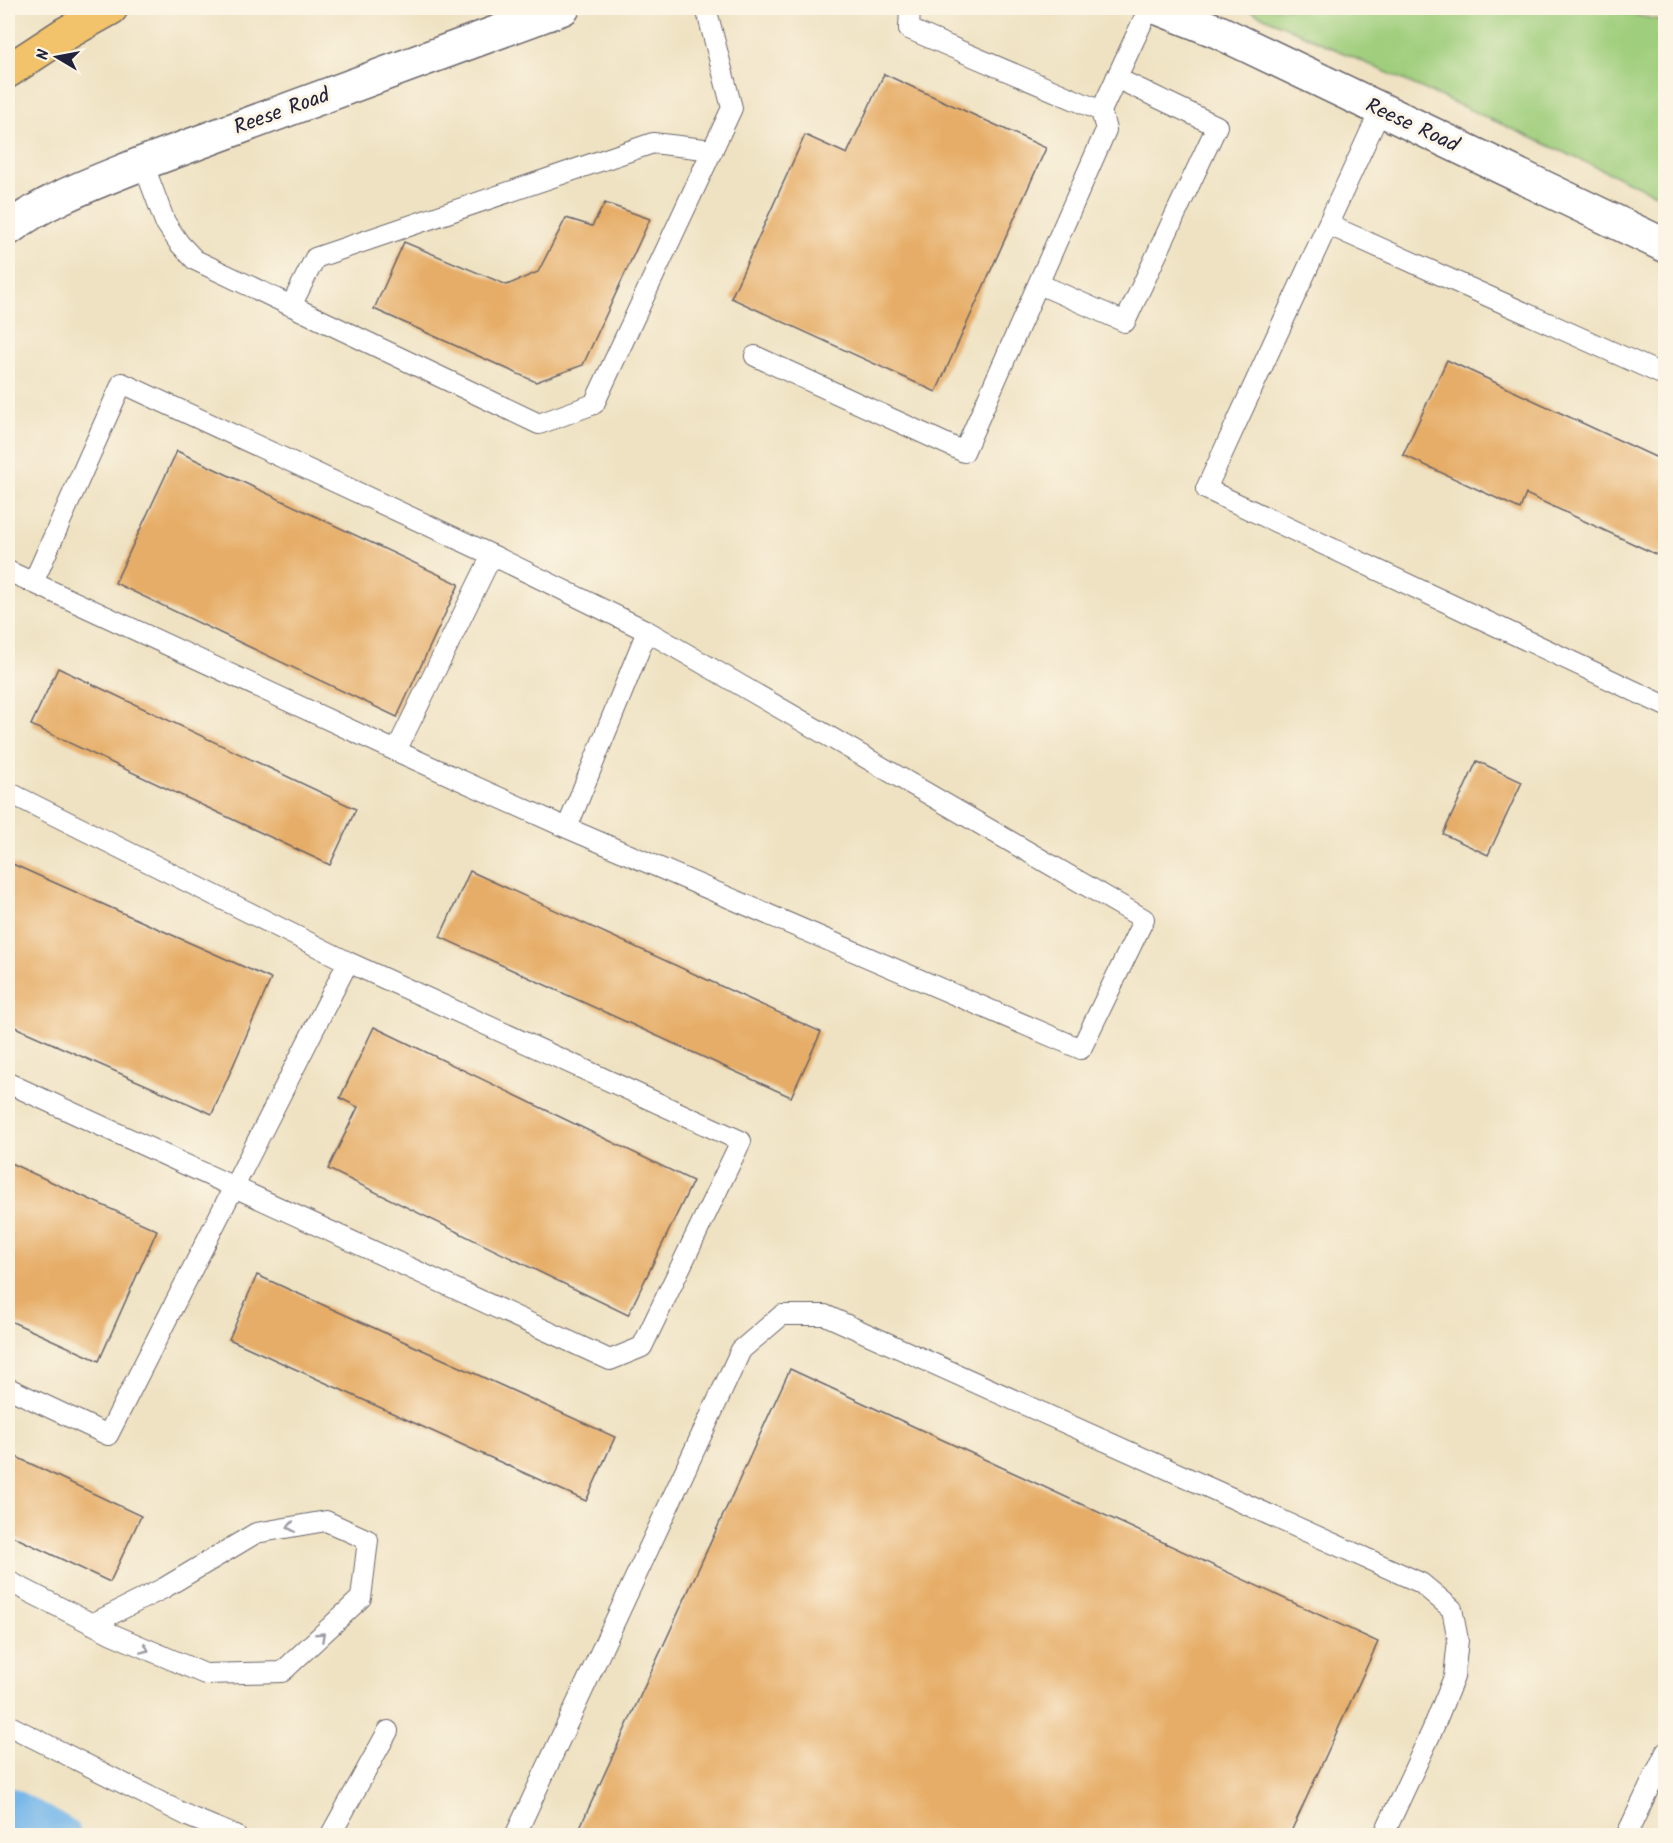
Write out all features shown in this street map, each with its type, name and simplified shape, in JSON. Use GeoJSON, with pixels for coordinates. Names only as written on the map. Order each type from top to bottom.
{"type":"FeatureCollection","features":[{"type":"Feature","properties":{"kind":"highway"},"geometry":{"type":"LineString","coordinates":[[8,71],[63,35],[111,8]]}},
{"type":"Feature","properties":{"kind":"street","name":"Reese Road"},"geometry":{"type":"LineString","coordinates":[[8,229],[18,221],[75,191],[143,163],[562,8]]}},
{"type":"Feature","properties":{"kind":"street","name":"Reese Road"},"geometry":{"type":"LineString","coordinates":[[1158,8],[1219,32],[1665,246]]}},
{"type":"Feature","properties":{"kind":"lane"},"geometry":{"type":"LineString","coordinates":[[143,163],[165,222],[195,261],[539,424],[594,404],[732,108],[706,8]]}},
{"type":"Feature","properties":{"kind":"lane"},"geometry":{"type":"LineString","coordinates":[[910,8],[909,29],[1101,111]]}},
{"type":"Feature","properties":{"kind":"lane"},"geometry":{"type":"LineString","coordinates":[[755,356],[964,452],[1106,130],[1101,111],[1149,8]]}},
{"type":"Feature","properties":{"kind":"lane"},"geometry":{"type":"LineString","coordinates":[[1039,284],[1125,322],[1217,126],[1116,78]]}},
{"type":"Feature","properties":{"kind":"lane"},"geometry":{"type":"LineString","coordinates":[[1380,111],[1206,489],[1665,706]]}},
{"type":"Feature","properties":{"kind":"lane"},"geometry":{"type":"LineString","coordinates":[[291,306],[315,258],[653,143],[713,150]]}},
{"type":"Feature","properties":{"kind":"lane"},"geometry":{"type":"LineString","coordinates":[[1329,225],[1665,376]]}},
{"type":"Feature","properties":{"kind":"lane"},"geometry":{"type":"LineString","coordinates":[[8,571],[33,583],[396,751],[567,828],[1081,1049],[1144,919],[647,631],[492,555],[122,383],[33,583]]}},
{"type":"Feature","properties":{"kind":"lane"},"geometry":{"type":"LineString","coordinates":[[396,751],[492,555]]}},
{"type":"Feature","properties":{"kind":"lane"},"geometry":{"type":"LineString","coordinates":[[567,828],[647,631]]}},
{"type":"Feature","properties":{"kind":"lane"},"geometry":{"type":"LineString","coordinates":[[8,792],[348,962],[741,1141],[642,1347],[610,1360],[8,1083]]}},
{"type":"Feature","properties":{"kind":"lane"},"geometry":{"type":"LineString","coordinates":[[8,1388],[108,1436],[348,962]]}},
{"type":"Feature","properties":{"kind":"lane"},"geometry":{"type":"LineString","coordinates":[[515,1836],[741,1350],[782,1315],[825,1316],[1421,1583],[1452,1609],[1458,1640],[1454,1677],[1432,1731],[1383,1836]]}},
{"type":"Feature","properties":{"kind":"lane"},"geometry":{"type":"LineString","coordinates":[[8,1581],[92,1624],[205,1674],[282,1672],[361,1598],[368,1540],[326,1521],[256,1533],[164,1588],[92,1624]]}},
{"type":"Feature","properties":{"kind":"lane"},"geometry":{"type":"LineString","coordinates":[[8,1725],[190,1817],[236,1836]]}},
{"type":"Feature","properties":{"kind":"lane"},"geometry":{"type":"LineString","coordinates":[[330,1836],[388,1731]]}},
{"type":"Feature","properties":{"kind":"lane"},"geometry":{"type":"LineString","coordinates":[[1626,1836],[1665,1752]]}},
{"type":"Feature","properties":{"kind":"green space"},"geometry":{"type":"Polygon","coordinates":[[[1244,8],[1597,8],[1665,21],[1665,198],[1244,8]]]}},
{"type":"Feature","properties":{"kind":"building"},"geometry":{"type":"Polygon","coordinates":[[[884,74],[1046,148],[936,392],[731,298],[805,135],[847,154],[884,74]]]}},
{"type":"Feature","properties":{"kind":"building"},"geometry":{"type":"Polygon","coordinates":[[[605,203],[650,219],[583,365],[536,382],[374,309],[404,242],[507,285],[538,272],[566,218],[592,226],[605,203]]]}},
{"type":"Feature","properties":{"kind":"building"},"geometry":{"type":"Polygon","coordinates":[[[1447,360],[1666,462],[1666,559],[1526,494],[1520,509],[1403,455],[1447,360]]]}},
{"type":"Feature","properties":{"kind":"building"},"geometry":{"type":"Polygon","coordinates":[[[177,451],[459,584],[397,717],[115,583],[177,451]]]}},
{"type":"Feature","properties":{"kind":"building"},"geometry":{"type":"Polygon","coordinates":[[[58,668],[356,809],[330,865],[31,725],[58,668]]]}},
{"type":"Feature","properties":{"kind":"building"},"geometry":{"type":"Polygon","coordinates":[[[1477,761],[1522,782],[1488,855],[1443,834],[1477,761]]]}},
{"type":"Feature","properties":{"kind":"building"},"geometry":{"type":"Polygon","coordinates":[[[8,862],[271,979],[212,1114],[8,1024],[8,862]]]}},
{"type":"Feature","properties":{"kind":"building"},"geometry":{"type":"Polygon","coordinates":[[[470,871],[821,1032],[791,1097],[440,937],[470,871]]]}},
{"type":"Feature","properties":{"kind":"building"},"geometry":{"type":"Polygon","coordinates":[[[374,1027],[693,1181],[628,1315],[328,1169],[358,1107],[340,1098],[374,1027]]]}},
{"type":"Feature","properties":{"kind":"building"},"geometry":{"type":"Polygon","coordinates":[[[8,1162],[157,1230],[99,1361],[8,1320],[8,1162]]]}},
{"type":"Feature","properties":{"kind":"building"},"geometry":{"type":"Polygon","coordinates":[[[257,1275],[615,1437],[586,1501],[229,1339],[257,1275]]]}},
{"type":"Feature","properties":{"kind":"building"},"geometry":{"type":"Polygon","coordinates":[[[790,1369],[1378,1642],[1289,1836],[576,1836],[790,1369]]]}},
{"type":"Feature","properties":{"kind":"building"},"geometry":{"type":"Polygon","coordinates":[[[8,1453],[141,1516],[110,1582],[8,1534],[8,1453]]]}},
{"type":"Feature","properties":{"kind":"waterway"},"geometry":{"type":"LineString","coordinates":[[8,1807],[61,1836]]}}]}
